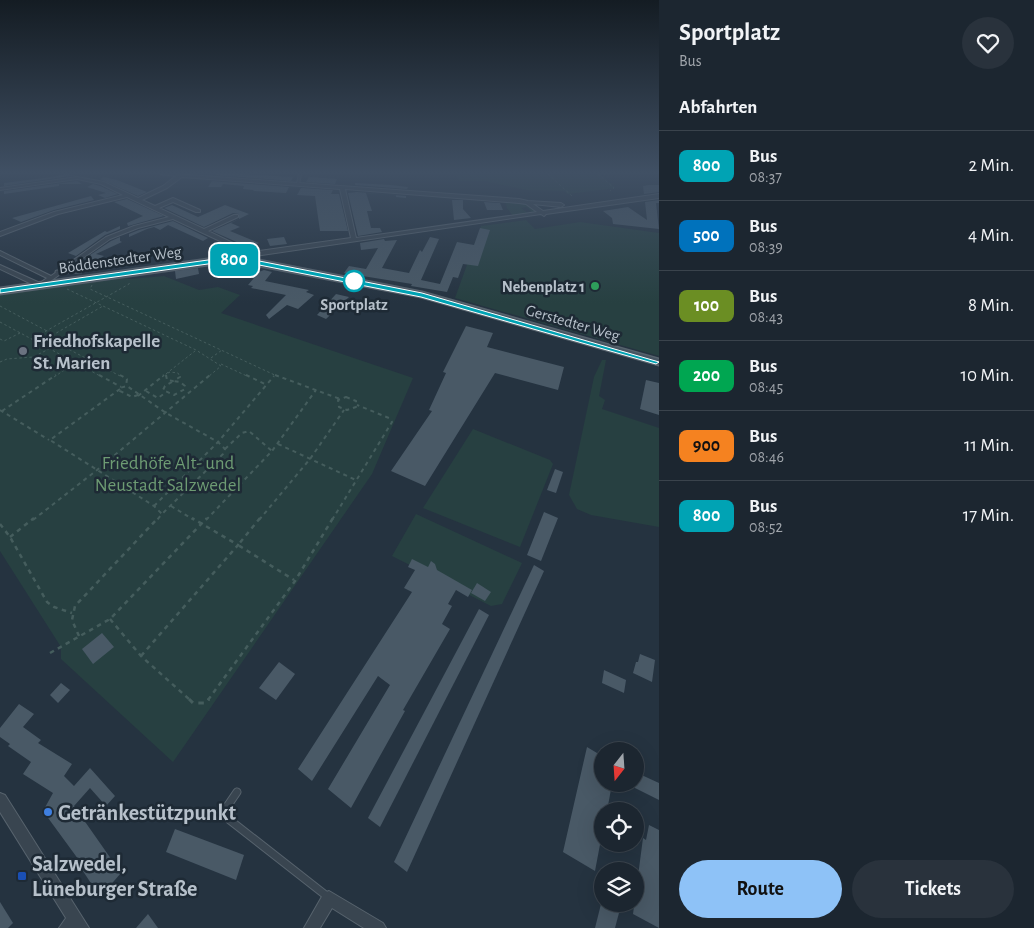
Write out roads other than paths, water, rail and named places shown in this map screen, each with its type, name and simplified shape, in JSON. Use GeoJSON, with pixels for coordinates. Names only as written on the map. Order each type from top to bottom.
{"type":"FeatureCollection","features":[{"type":"Feature","properties":{"kind":"street"},"geometry":{"type":"LineString","coordinates":[[0,234],[45,217]]}},
{"type":"Feature","properties":{"kind":"street"},"geometry":{"type":"LineString","coordinates":[[0,267],[40,286],[49,277],[108,238],[136,227],[173,217]]}},
{"type":"Feature","properties":{"kind":"street"},"geometry":{"type":"LineString","coordinates":[[175,217],[237,247],[246,258]]}},
{"type":"Feature","properties":{"kind":"street"},"geometry":{"type":"LineString","coordinates":[[204,231],[233,217]]}},
{"type":"Feature","properties":{"kind":"street"},"geometry":{"type":"LineString","coordinates":[[349,217],[354,240]]}},
{"type":"Feature","properties":{"kind":"street","name":"Böddenstedter Weg"},"geometry":{"type":"LineString","coordinates":[[0,291],[246,258],[354,240],[520,217]]}},
{"type":"Feature","properties":{"kind":"street"},"geometry":{"type":"LineString","coordinates":[[0,254],[49,277]]}},
{"type":"Feature","properties":{"kind":"street","name":"Gerstedter Weg"},"geometry":{"type":"LineString","coordinates":[[246,258],[422,295],[659,362]]}},
{"type":"Feature","properties":{"kind":"street"},"geometry":{"type":"LineString","coordinates":[[0,800],[74,925]]}},
{"type":"Feature","properties":{"kind":"street"},"geometry":{"type":"LineString","coordinates":[[312,928],[329,898],[378,928]]}},
{"type":"Feature","properties":{"kind":"lane"},"geometry":{"type":"LineString","coordinates":[[57,272],[80,271]]}},
{"type":"Feature","properties":{"kind":"lane"},"geometry":{"type":"LineString","coordinates":[[237,792],[222,814],[329,898]]}},
{"type":"Feature","properties":{"kind":"place","name":"Sportplatz"},"geometry":{"type":"Point","coordinates":[354,281]}},
{"type":"Feature","properties":{"kind":"place","name":"Nebenplatz 1"},"geometry":{"type":"Point","coordinates":[595,286]}},
{"type":"Feature","properties":{"kind":"place","name":"Friedhofskapelle St. Marien"},"geometry":{"type":"Point","coordinates":[23,351]}},
{"type":"Feature","properties":{"kind":"place","name":"Getränkestützpunkt"},"geometry":{"type":"Point","coordinates":[48,812]}},
{"type":"Feature","properties":{"kind":"place","name":"Salzwedel, Lüneburger Straße"},"geometry":{"type":"Point","coordinates":[22,876]}},
{"type":"Feature","properties":{"kind":"park label","name":"Friedhöfe Alt- und Neustadt Salzwedel"},"geometry":{"type":"Point","coordinates":[168,473]}}]}
